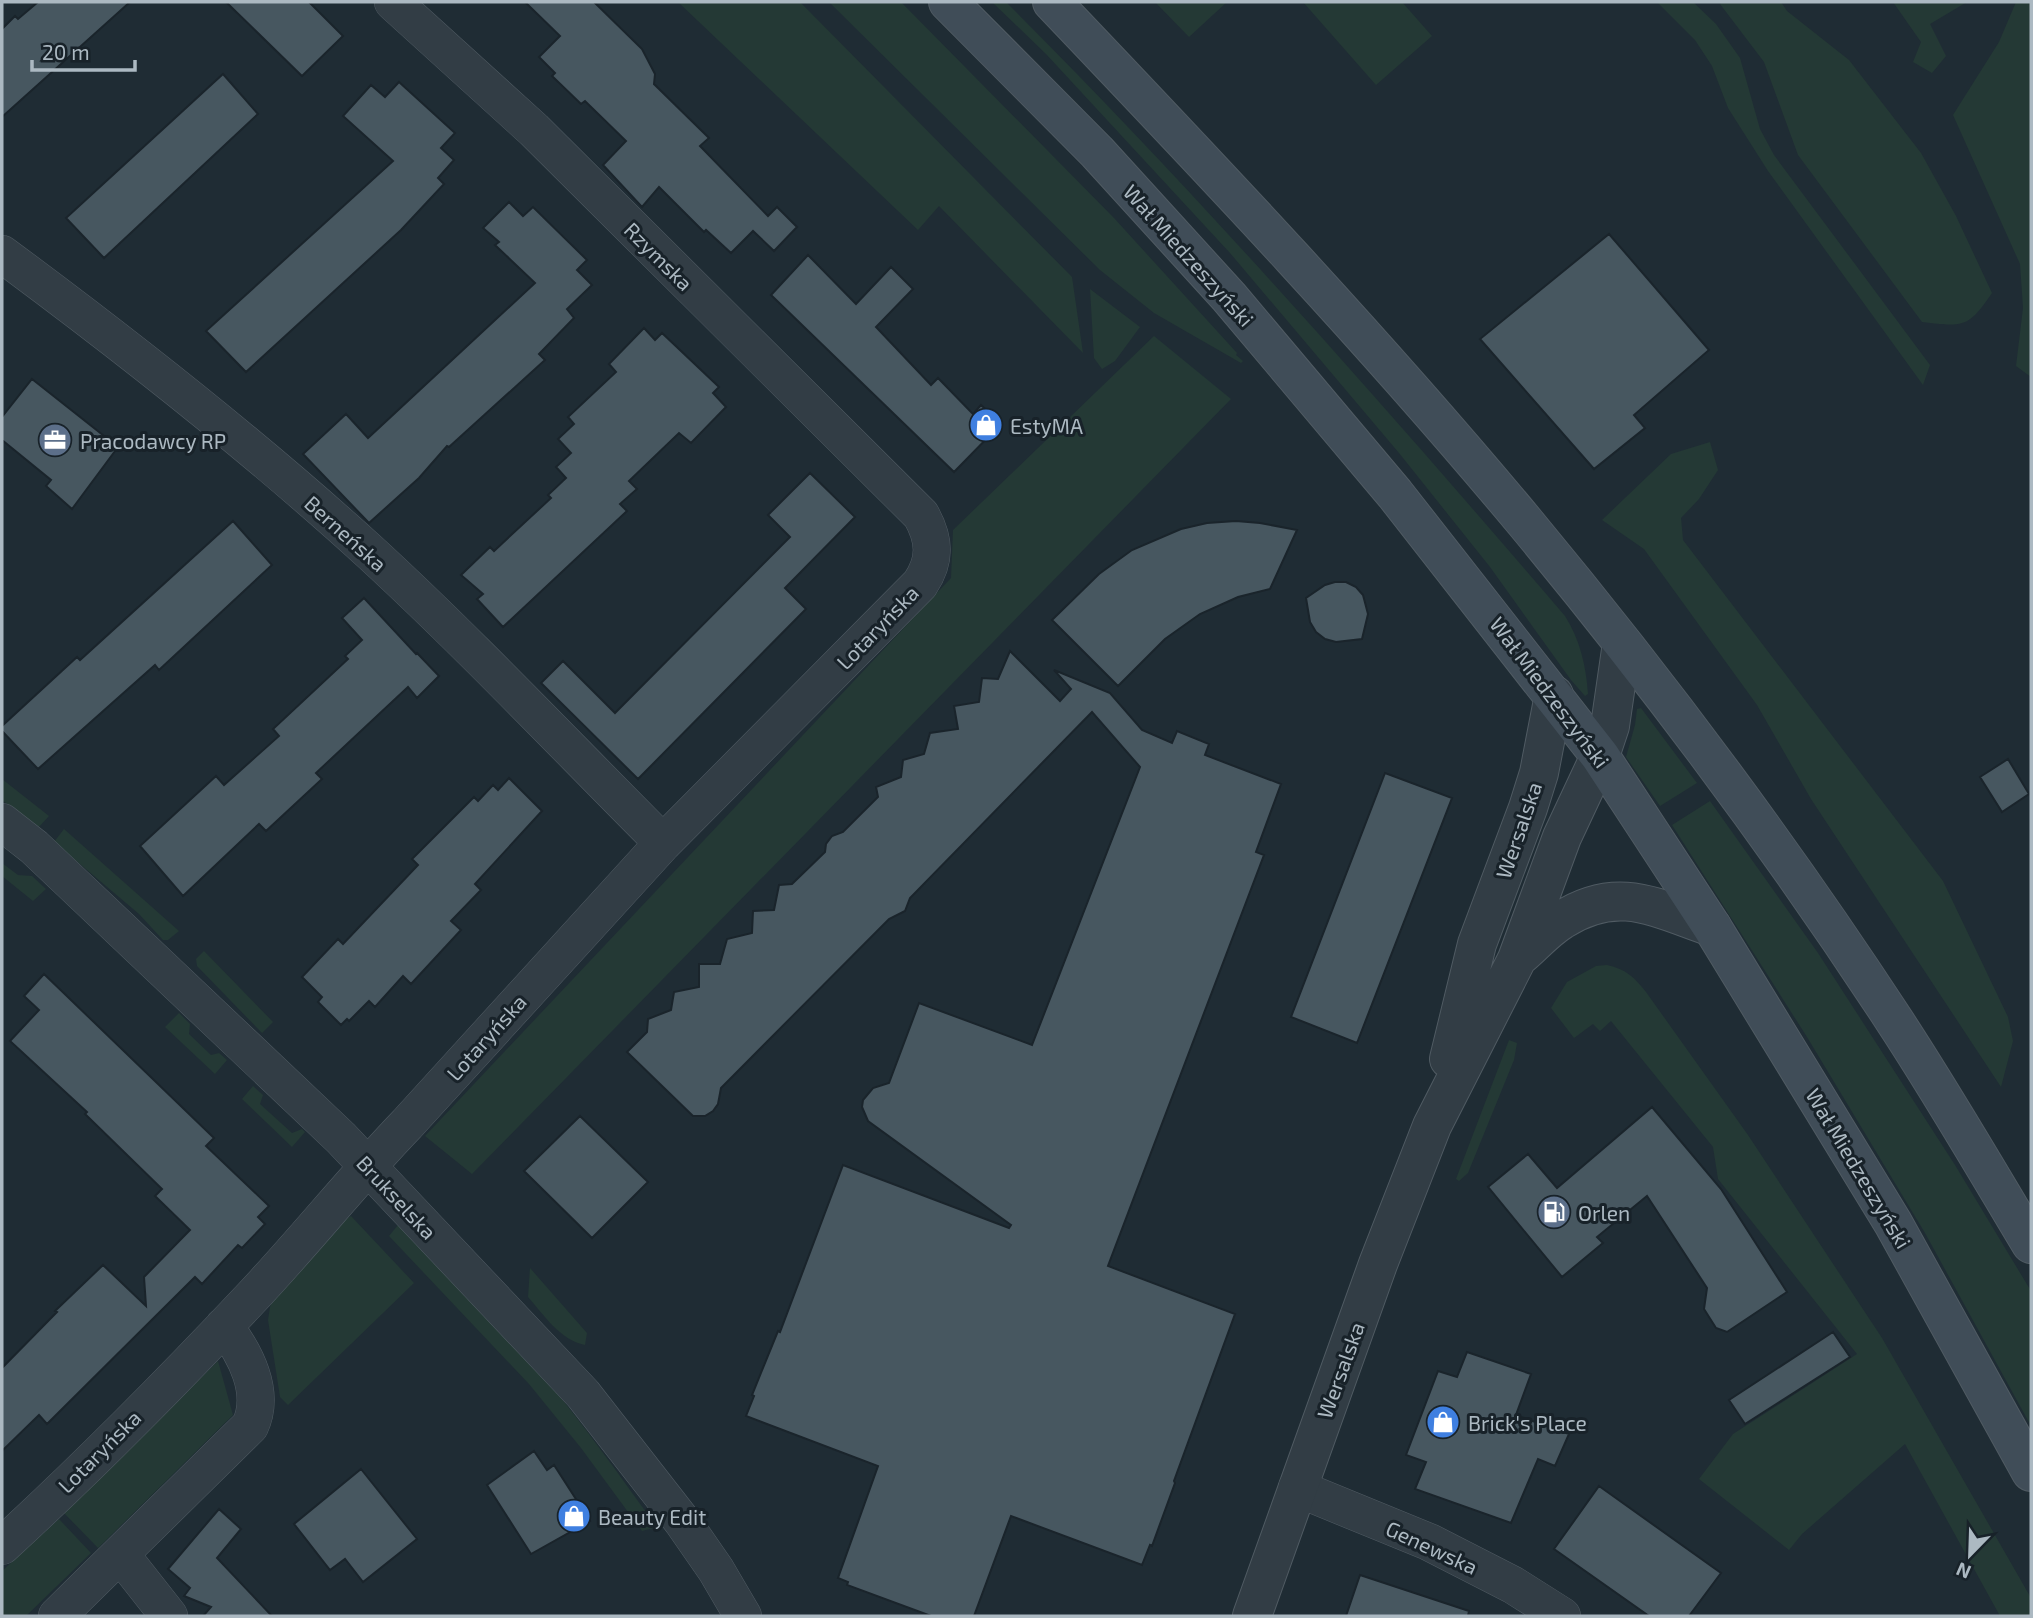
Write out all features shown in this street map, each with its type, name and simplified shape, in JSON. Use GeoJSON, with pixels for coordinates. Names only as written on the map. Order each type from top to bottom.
{"type":"FeatureCollection","features":[{"type":"Feature","properties":{"kind":"main road","name":"Wał Miedzeszyński"},"geometry":{"type":"LineString","coordinates":[[948,2],[1097,152],[1229,297],[1395,494],[1600,756],[1712,927],[1893,1223],[2031,1472]]}},
{"type":"Feature","properties":{"kind":"main road"},"geometry":{"type":"LineString","coordinates":[[1052,2],[1230,188],[1393,369],[1524,521],[1622,643],[1724,776],[1812,898],[1895,1021],[2031,1244]]}},
{"type":"Feature","properties":{"kind":"street","name":"Rzymska"},"geometry":{"type":"LineString","coordinates":[[393,2],[534,130],[921,515]]}},
{"type":"Feature","properties":{"kind":"street","name":"Berneńska"},"geometry":{"type":"LineString","coordinates":[[2,254],[118,341],[229,431],[355,540],[502,677],[663,843]]}},
{"type":"Feature","properties":{"kind":"street","name":"Lotaryńska"},"geometry":{"type":"LineString","coordinates":[[2,1546],[252,1297],[367,1165],[663,843],[920,584],[928,573],[933,542],[921,515]]}},
{"type":"Feature","properties":{"kind":"street","name":"Wersalska"},"geometry":{"type":"LineString","coordinates":[[1252,1616],[1378,1264],[1432,1126],[1517,959],[1562,837],[1600,756],[1610,726],[1622,643]]}},
{"type":"Feature","properties":{"kind":"street","name":"Wersalska"},"geometry":{"type":"LineString","coordinates":[[1432,1126],[1477,944],[1528,808],[1546,744],[1554,695]]}},
{"type":"Feature","properties":{"kind":"street","name":"Brukselska"},"geometry":{"type":"LineString","coordinates":[[2,822],[34,847],[144,949],[367,1165],[583,1394],[682,1521],[743,1616]]}},
{"type":"Feature","properties":{"kind":"street","name":"Wersalska"},"geometry":{"type":"LineString","coordinates":[[1517,959],[1560,921],[1585,906],[1605,901],[1626,901],[1650,906],[1712,927]]}},
{"type":"Feature","properties":{"kind":"street"},"geometry":{"type":"LineString","coordinates":[[57,1616],[250,1426],[255,1415],[255,1385],[238,1344],[223,1326]]}},
{"type":"Feature","properties":{"kind":"street","name":"Genewska"},"geometry":{"type":"LineString","coordinates":[[1297,1488],[1429,1542],[1513,1585],[1562,1616]]}},
{"type":"Feature","properties":{"kind":"street"},"geometry":{"type":"LineString","coordinates":[[121,1555],[169,1616]]}},
{"type":"Feature","properties":{"kind":"green space"},"geometry":{"type":"Polygon","coordinates":[[[678,2],[800,2],[1072,277],[1083,353],[939,206],[918,230],[678,2]]]}},
{"type":"Feature","properties":{"kind":"green space"},"geometry":{"type":"Polygon","coordinates":[[[829,2],[901,2],[1114,218],[1243,361],[1241,363],[1154,313],[1100,270],[829,2]]]}},
{"type":"Feature","properties":{"kind":"green space"},"geometry":{"type":"Polygon","coordinates":[[[992,2],[1006,2],[1151,151],[1292,304],[1497,537],[1565,616],[1581,653],[1588,694],[1585,696],[1571,680],[1490,567],[1399,453],[1230,253],[1046,54],[992,2]]]}},
{"type":"Feature","properties":{"kind":"green space"},"geometry":{"type":"Polygon","coordinates":[[[1155,2],[1227,2],[1189,37],[1155,2]]]}},
{"type":"Feature","properties":{"kind":"green space"},"geometry":{"type":"Polygon","coordinates":[[[1303,2],[1402,2],[1432,36],[1376,85],[1303,2]]]}},
{"type":"Feature","properties":{"kind":"green space"},"geometry":{"type":"Polygon","coordinates":[[[1657,2],[1693,2],[1716,24],[1740,58],[1760,129],[1774,155],[1930,365],[1923,385],[1768,171],[1728,108],[1712,66],[1695,40],[1657,2]]]}},
{"type":"Feature","properties":{"kind":"green space"},"geometry":{"type":"Polygon","coordinates":[[[1781,2],[1787,11],[1849,60],[1921,153],[1956,216],[1992,293],[1970,319],[1956,324],[1922,322],[1798,155],[1764,62],[1720,4],[1781,2]]]}},
{"type":"Feature","properties":{"kind":"green space"},"geometry":{"type":"Polygon","coordinates":[[[1893,2],[1967,2],[1930,24],[1946,56],[1932,73],[1913,62],[1921,42],[1893,2]]]}},
{"type":"Feature","properties":{"kind":"green space"},"geometry":{"type":"Polygon","coordinates":[[[2016,2],[2031,2],[2031,377],[2016,366],[2023,308],[2020,264],[1953,115],[1999,42],[2016,2]]]}},
{"type":"Feature","properties":{"kind":"green space"},"geometry":{"type":"Polygon","coordinates":[[[1090,289],[1140,327],[1115,361],[1102,369],[1094,358],[1090,289]]]}},
{"type":"Feature","properties":{"kind":"green space"},"geometry":{"type":"Polygon","coordinates":[[[1154,336],[1231,399],[472,1174],[425,1136],[951,578],[953,530],[1154,336]]]}},
{"type":"Feature","properties":{"kind":"green space"},"geometry":{"type":"Polygon","coordinates":[[[1710,442],[1718,470],[1699,499],[1681,518],[1683,540],[1943,881],[2008,1017],[2013,1041],[2001,1087],[1811,799],[1757,705],[1644,549],[1602,520],[1671,454],[1710,442]]]}},
{"type":"Feature","properties":{"kind":"green space"},"geometry":{"type":"Polygon","coordinates":[[[1641,708],[1697,783],[1660,806],[1626,757],[1637,709],[1641,708]]]}},
{"type":"Feature","properties":{"kind":"green space"},"geometry":{"type":"Polygon","coordinates":[[[2,779],[49,816],[38,828],[2,800],[2,779]]]}},
{"type":"Feature","properties":{"kind":"green space"},"geometry":{"type":"Polygon","coordinates":[[[1710,801],[1818,953],[1955,1165],[2031,1291],[2031,1426],[1925,1233],[1807,1037],[1672,825],[1710,801]]]}},
{"type":"Feature","properties":{"kind":"green space"},"geometry":{"type":"Polygon","coordinates":[[[64,829],[179,931],[168,940],[163,940],[139,914],[54,842],[64,829]]]}},
{"type":"Feature","properties":{"kind":"green space"},"geometry":{"type":"Polygon","coordinates":[[[2,863],[18,875],[32,876],[46,889],[33,901],[2,876],[2,863]]]}},
{"type":"Feature","properties":{"kind":"green space"},"geometry":{"type":"Polygon","coordinates":[[[204,951],[273,1022],[262,1033],[197,966],[196,959],[204,951]]]}},
{"type":"Feature","properties":{"kind":"green space"},"geometry":{"type":"Polygon","coordinates":[[[1607,965],[1630,975],[1646,992],[1748,1135],[1882,1338],[2031,1598],[2031,1616],[2000,1616],[1905,1444],[1802,1534],[1789,1550],[1699,1479],[1733,1434],[1857,1354],[1718,1179],[1713,1147],[1611,1021],[1600,1031],[1593,1024],[1574,1038],[1551,1008],[1567,982],[1596,966],[1607,965]]]}},
{"type":"Feature","properties":{"kind":"green space"},"geometry":{"type":"Polygon","coordinates":[[[179,1013],[190,1024],[189,1034],[211,1055],[219,1053],[227,1060],[215,1074],[165,1027],[179,1013]]]}},
{"type":"Feature","properties":{"kind":"green space"},"geometry":{"type":"Polygon","coordinates":[[[1509,1040],[1517,1043],[1514,1060],[1468,1173],[1459,1181],[1456,1179],[1509,1040]]]}},
{"type":"Feature","properties":{"kind":"green space"},"geometry":{"type":"Polygon","coordinates":[[[253,1086],[263,1095],[260,1104],[292,1133],[302,1129],[305,1132],[292,1147],[242,1099],[253,1086]]]}},
{"type":"Feature","properties":{"kind":"green space"},"geometry":{"type":"Polygon","coordinates":[[[351,1216],[414,1283],[288,1405],[280,1397],[268,1320],[270,1307],[276,1292],[341,1222],[351,1216]]]}},
{"type":"Feature","properties":{"kind":"green space"},"geometry":{"type":"Polygon","coordinates":[[[398,1225],[547,1381],[654,1523],[653,1528],[642,1531],[581,1448],[529,1384],[389,1236],[398,1225]]]}},
{"type":"Feature","properties":{"kind":"green space"},"geometry":{"type":"Polygon","coordinates":[[[530,1268],[587,1333],[585,1345],[560,1332],[528,1297],[530,1268]]]}},
{"type":"Feature","properties":{"kind":"green space"},"geometry":{"type":"Polygon","coordinates":[[[218,1361],[233,1415],[98,1548],[64,1513],[218,1361]]]}},
{"type":"Feature","properties":{"kind":"green space"},"geometry":{"type":"Polygon","coordinates":[[[59,1519],[91,1553],[26,1616],[2,1616],[2,1571],[59,1519]]]}},
{"type":"Feature","properties":{"kind":"building"},"geometry":{"type":"Polygon","coordinates":[[[38,2],[130,2],[2,117],[2,29],[15,16],[18,19],[38,2]]]}},
{"type":"Feature","properties":{"kind":"building"},"geometry":{"type":"Polygon","coordinates":[[[226,2],[309,2],[343,36],[302,76],[226,2]]]}},
{"type":"Feature","properties":{"kind":"building"},"geometry":{"type":"Polygon","coordinates":[[[525,2],[594,2],[642,49],[655,74],[654,84],[709,138],[700,146],[768,216],[777,207],[797,227],[774,251],[753,231],[731,253],[706,230],[704,232],[659,187],[642,207],[603,165],[626,141],[585,101],[581,104],[552,76],[555,73],[539,57],[560,36],[525,2]]]}},
{"type":"Feature","properties":{"kind":"building"},"geometry":{"type":"Polygon","coordinates":[[[223,74],[258,114],[104,258],[66,218],[223,74]]]}},
{"type":"Feature","properties":{"kind":"building"},"geometry":{"type":"Polygon","coordinates":[[[399,82],[455,133],[441,148],[454,160],[438,178],[444,184],[401,230],[246,372],[206,331],[393,161],[343,116],[371,85],[385,97],[399,82]]]}},
{"type":"Feature","properties":{"kind":"building"},"geometry":{"type":"Polygon","coordinates":[[[509,202],[523,216],[533,207],[587,260],[577,270],[592,285],[567,309],[574,318],[539,354],[545,360],[447,446],[419,478],[369,523],[303,454],[346,414],[368,438],[535,283],[495,245],[499,242],[483,228],[509,202]]]}},
{"type":"Feature","properties":{"kind":"building"},"geometry":{"type":"Polygon","coordinates":[[[1609,234],[1709,350],[1634,415],[1645,428],[1594,469],[1480,339],[1609,234]]]}},
{"type":"Feature","properties":{"kind":"building"},"geometry":{"type":"Polygon","coordinates":[[[808,255],[856,304],[891,267],[913,289],[876,327],[931,385],[938,378],[973,414],[981,405],[1001,424],[954,472],[771,295],[808,255]]]}},
{"type":"Feature","properties":{"kind":"building"},"geometry":{"type":"Polygon","coordinates":[[[644,328],[655,340],[662,333],[719,387],[713,393],[726,407],[691,443],[679,433],[629,481],[637,489],[620,504],[627,511],[503,627],[477,599],[483,594],[461,575],[490,547],[494,551],[551,498],[548,495],[566,478],[556,467],[571,453],[558,439],[574,424],[568,417],[616,372],[609,364],[644,328]]]}},
{"type":"Feature","properties":{"kind":"building"},"geometry":{"type":"Polygon","coordinates":[[[32,379],[118,447],[72,509],[46,486],[51,480],[2,440],[2,417],[32,379]]]}},
{"type":"Feature","properties":{"kind":"building"},"geometry":{"type":"Polygon","coordinates":[[[810,473],[855,517],[785,588],[806,609],[638,779],[541,683],[563,661],[615,713],[790,537],[768,515],[810,473]]]}},
{"type":"Feature","properties":{"kind":"building"},"geometry":{"type":"Polygon","coordinates":[[[233,521],[272,565],[159,670],[155,665],[38,769],[2,731],[2,726],[77,657],[80,660],[233,521]]]}},
{"type":"Feature","properties":{"kind":"building"},"geometry":{"type":"Polygon","coordinates":[[[1236,521],[1297,530],[1270,589],[1238,597],[1200,614],[1165,639],[1118,686],[1052,620],[1099,574],[1132,550],[1181,529],[1207,523],[1236,521]]]}},
{"type":"Feature","properties":{"kind":"building"},"geometry":{"type":"Polygon","coordinates":[[[1346,582],[1356,587],[1363,595],[1368,614],[1362,639],[1336,642],[1325,639],[1316,632],[1310,622],[1306,598],[1325,585],[1346,582]]]}},
{"type":"Feature","properties":{"kind":"building"},"geometry":{"type":"Polygon","coordinates":[[[364,598],[439,676],[417,698],[408,687],[316,773],[322,779],[266,831],[259,824],[183,896],[140,846],[216,776],[224,785],[279,736],[273,729],[348,659],[345,656],[362,640],[342,618],[364,598]]]}},
{"type":"Feature","properties":{"kind":"building"},"geometry":{"type":"Polygon","coordinates":[[[1010,651],[1060,701],[1071,689],[1054,670],[1110,693],[1142,730],[1172,743],[1177,731],[1209,744],[1205,755],[1281,784],[1256,852],[1264,855],[1108,1266],[1235,1314],[1152,1546],[1150,1545],[1142,1565],[1011,1516],[974,1616],[931,1616],[847,1585],[848,1582],[838,1578],[878,1466],[746,1416],[843,1165],[1009,1228],[1011,1225],[868,1121],[862,1107],[863,1100],[873,1088],[889,1083],[919,1003],[1032,1045],[1140,767],[1092,712],[910,898],[905,911],[889,919],[721,1088],[718,1104],[705,1116],[693,1116],[627,1052],[647,1032],[648,1019],[671,1010],[674,992],[699,987],[699,964],[720,964],[727,939],[752,933],[753,911],[774,910],[779,885],[792,884],[825,852],[826,844],[832,836],[843,832],[878,797],[876,787],[901,777],[903,760],[924,754],[930,733],[958,729],[954,706],[979,702],[982,678],[998,679],[1010,651]]]}},
{"type":"Feature","properties":{"kind":"building"},"geometry":{"type":"Polygon","coordinates":[[[2008,759],[2029,794],[2002,812],[1980,777],[2008,759]]]}},
{"type":"Feature","properties":{"kind":"building"},"geometry":{"type":"Polygon","coordinates":[[[1385,773],[1452,798],[1357,1043],[1291,1017],[1385,773]]]}},
{"type":"Feature","properties":{"kind":"building"},"geometry":{"type":"Polygon","coordinates":[[[509,778],[542,811],[475,884],[481,890],[451,921],[461,930],[411,984],[403,976],[375,1007],[369,1001],[349,1021],[347,1019],[341,1025],[318,1002],[322,997],[302,977],[338,939],[343,944],[418,865],[412,859],[474,797],[478,801],[493,785],[498,790],[509,778]]]}},
{"type":"Feature","properties":{"kind":"building"},"geometry":{"type":"Polygon","coordinates":[[[44,974],[214,1138],[206,1146],[269,1206],[258,1217],[265,1224],[242,1248],[238,1245],[202,1284],[195,1277],[47,1424],[39,1415],[2,1451],[2,1368],[103,1265],[146,1306],[144,1277],[190,1230],[155,1196],[162,1189],[85,1114],[87,1112],[10,1041],[39,1010],[24,996],[44,974]]]}},
{"type":"Feature","properties":{"kind":"building"},"geometry":{"type":"Polygon","coordinates":[[[1652,1107],[1721,1189],[1787,1292],[1727,1332],[1716,1328],[1704,1309],[1707,1288],[1647,1196],[1597,1237],[1603,1243],[1562,1277],[1488,1187],[1528,1154],[1557,1188],[1652,1107]]]}},
{"type":"Feature","properties":{"kind":"building"},"geometry":{"type":"Polygon","coordinates":[[[580,1116],[648,1182],[592,1238],[524,1171],[580,1116]]]}},
{"type":"Feature","properties":{"kind":"building"},"geometry":{"type":"Polygon","coordinates":[[[1833,1332],[1850,1357],[1745,1424],[1729,1400],[1833,1332]]]}},
{"type":"Feature","properties":{"kind":"building"},"geometry":{"type":"Polygon","coordinates":[[[1467,1352],[1531,1374],[1516,1415],[1569,1434],[1555,1466],[1538,1459],[1511,1523],[1415,1489],[1426,1462],[1406,1455],[1438,1371],[1457,1377],[1467,1352]]]}},
{"type":"Feature","properties":{"kind":"building"},"geometry":{"type":"Polygon","coordinates":[[[534,1451],[547,1470],[554,1465],[590,1521],[531,1554],[487,1485],[534,1451]]]}},
{"type":"Feature","properties":{"kind":"building"},"geometry":{"type":"Polygon","coordinates":[[[361,1469],[417,1539],[363,1582],[345,1559],[330,1570],[294,1524],[361,1469]]]}},
{"type":"Feature","properties":{"kind":"building"},"geometry":{"type":"Polygon","coordinates":[[[1599,1486],[1721,1573],[1689,1616],[1649,1616],[1554,1549],[1599,1486]]]}},
{"type":"Feature","properties":{"kind":"building"},"geometry":{"type":"Polygon","coordinates":[[[219,1509],[241,1529],[217,1558],[272,1616],[203,1616],[211,1607],[184,1596],[190,1588],[168,1569],[219,1509]]]}},
{"type":"Feature","properties":{"kind":"building"},"geometry":{"type":"Polygon","coordinates":[[[1360,1575],[1469,1611],[1468,1616],[1346,1616],[1360,1575]]]}},
{"type":"Feature","properties":{"kind":"place","name":"EstyMA"},"geometry":{"type":"Point","coordinates":[986,425]}},
{"type":"Feature","properties":{"kind":"place","name":"Pracodawcy RP"},"geometry":{"type":"Point","coordinates":[55,440]}},
{"type":"Feature","properties":{"kind":"place","name":"Orlen"},"geometry":{"type":"Point","coordinates":[1554,1212]}},
{"type":"Feature","properties":{"kind":"place","name":"Brick's Place"},"geometry":{"type":"Point","coordinates":[1443,1422]}},
{"type":"Feature","properties":{"kind":"place","name":"Beauty Edit"},"geometry":{"type":"Point","coordinates":[574,1516]}}]}
